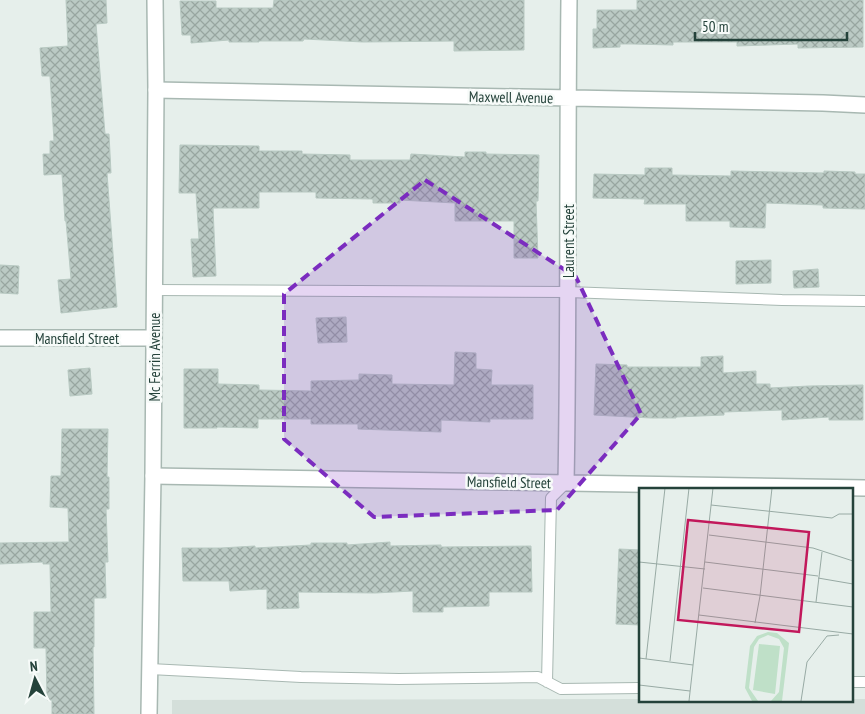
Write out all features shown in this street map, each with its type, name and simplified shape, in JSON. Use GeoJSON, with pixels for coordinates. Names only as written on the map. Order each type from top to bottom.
{"type":"FeatureCollection","features":[{"type":"Feature","properties":{"kind":"street","name":"Mc Ferrin Avenue"},"geometry":{"type":"LineString","coordinates":[[150,714],[156,90],[155,0]]}},
{"type":"Feature","properties":{"kind":"street","name":"Laurent Street"},"geometry":{"type":"LineString","coordinates":[[566,483],[569,0]]}},
{"type":"Feature","properties":{"kind":"street","name":"Maxwell Avenue"},"geometry":{"type":"LineString","coordinates":[[156,90],[865,105]]}},
{"type":"Feature","properties":{"kind":"street","name":"Mansfield Street"},"geometry":{"type":"LineString","coordinates":[[0,338],[154,338]]}},
{"type":"Feature","properties":{"kind":"street","name":"Mansfield Street"},"geometry":{"type":"LineString","coordinates":[[153,476],[865,488]]}},
{"type":"Feature","properties":{"kind":"lane"},"geometry":{"type":"LineString","coordinates":[[154,290],[568,292],[782,300],[865,300]]}},
{"type":"Feature","properties":{"kind":"lane"},"geometry":{"type":"LineString","coordinates":[[547,682],[551,498],[566,483]]}},
{"type":"Feature","properties":{"kind":"lane"},"geometry":{"type":"LineString","coordinates":[[150,669],[301,677],[399,679],[538,677],[561,689],[639,688]]}},
{"type":"Feature","properties":{"kind":"lane"},"geometry":{"type":"LineString","coordinates":[[852,682],[865,682]]}},
{"type":"Feature","properties":{"kind":"highlighted area"},"geometry":{"type":"Polygon","coordinates":[[[425,180],[576,277],[641,414],[557,510],[374,517],[284,439],[284,294],[425,180]]]}},
{"type":"Feature","properties":{"kind":"shaded area"},"geometry":{"type":"Polygon","coordinates":[[[639,699],[639,702],[852,702],[852,699],[865,699],[865,714],[172,714],[172,700],[639,699]]]}},
{"type":"Feature","properties":{"kind":"building"},"geometry":{"type":"Polygon","coordinates":[[[66,0],[106,0],[107,23],[96,24],[105,134],[109,134],[111,173],[107,173],[117,307],[61,313],[58,280],[71,279],[62,174],[44,175],[43,154],[50,154],[50,141],[54,141],[50,76],[42,76],[40,48],[68,46],[66,0]]]}},
{"type":"Feature","properties":{"kind":"building"},"geometry":{"type":"Polygon","coordinates":[[[274,0],[524,0],[524,50],[454,51],[454,41],[363,42],[304,39],[303,41],[229,42],[229,40],[191,43],[191,35],[182,35],[180,1],[216,1],[216,8],[273,8],[274,0]]]}},
{"type":"Feature","properties":{"kind":"building"},"geometry":{"type":"Polygon","coordinates":[[[637,0],[863,0],[863,47],[798,48],[798,44],[737,46],[737,42],[673,42],[673,45],[620,44],[620,47],[593,48],[593,29],[597,29],[597,10],[637,10],[637,0]]]}},
{"type":"Feature","properties":{"kind":"building"},"geometry":{"type":"Polygon","coordinates":[[[180,145],[259,146],[259,151],[302,151],[302,154],[350,155],[350,160],[410,160],[411,154],[465,157],[465,152],[539,155],[538,201],[536,201],[538,258],[514,258],[514,221],[455,221],[455,203],[400,200],[400,203],[373,203],[373,199],[316,198],[316,192],[259,192],[259,208],[213,208],[216,276],[193,277],[191,239],[199,239],[196,193],[179,193],[180,145]]]}},
{"type":"Feature","properties":{"kind":"building"},"geometry":{"type":"Polygon","coordinates":[[[645,168],[672,168],[672,175],[731,176],[731,171],[855,172],[855,174],[865,174],[865,209],[823,208],[823,205],[766,203],[765,228],[730,227],[730,221],[686,221],[686,204],[644,204],[645,199],[593,198],[594,174],[645,175],[645,168]]]}},
{"type":"Feature","properties":{"kind":"building"},"geometry":{"type":"Polygon","coordinates":[[[771,260],[771,283],[736,284],[736,261],[771,260]]]}},
{"type":"Feature","properties":{"kind":"building"},"geometry":{"type":"Polygon","coordinates":[[[0,265],[19,266],[18,294],[0,293],[0,265]]]}},
{"type":"Feature","properties":{"kind":"building"},"geometry":{"type":"Polygon","coordinates":[[[818,269],[819,287],[794,288],[793,271],[818,269]]]}},
{"type":"Feature","properties":{"kind":"building"},"geometry":{"type":"Polygon","coordinates":[[[346,317],[347,342],[318,343],[316,318],[346,317]]]}},
{"type":"Feature","properties":{"kind":"building"},"geometry":{"type":"Polygon","coordinates":[[[455,352],[476,353],[476,369],[492,370],[491,385],[533,385],[533,419],[490,419],[490,422],[441,420],[441,432],[358,429],[358,424],[311,424],[311,419],[258,419],[258,428],[184,428],[184,369],[218,369],[218,384],[259,385],[259,390],[311,391],[311,381],[359,380],[359,374],[392,375],[392,384],[454,385],[455,352]]]}},
{"type":"Feature","properties":{"kind":"building"},"geometry":{"type":"Polygon","coordinates":[[[723,356],[723,373],[756,371],[756,384],[770,384],[770,388],[863,385],[863,420],[829,420],[829,417],[782,420],[782,410],[724,412],[724,415],[676,418],[594,415],[596,364],[627,365],[627,367],[701,367],[701,357],[723,356]]]}},
{"type":"Feature","properties":{"kind":"building"},"geometry":{"type":"Polygon","coordinates":[[[90,368],[92,394],[70,396],[68,370],[90,368]]]}},
{"type":"Feature","properties":{"kind":"building"},"geometry":{"type":"Polygon","coordinates":[[[62,429],[108,429],[107,477],[109,477],[109,509],[106,509],[108,562],[105,562],[106,598],[94,598],[94,714],[52,714],[52,700],[47,700],[46,648],[34,648],[34,612],[51,612],[50,564],[43,564],[43,562],[0,564],[0,543],[69,542],[68,508],[50,507],[51,476],[61,476],[62,429]]]}},
{"type":"Feature","properties":{"kind":"building"},"geometry":{"type":"Polygon","coordinates":[[[390,542],[390,546],[531,546],[532,592],[489,592],[489,606],[443,607],[443,612],[413,612],[413,591],[375,593],[298,592],[299,608],[267,609],[267,589],[230,591],[229,581],[183,581],[182,548],[255,546],[255,548],[311,545],[311,543],[347,543],[347,545],[390,542]]]}},
{"type":"Feature","properties":{"kind":"building"},"geometry":{"type":"Polygon","coordinates":[[[619,549],[639,550],[639,625],[616,624],[619,549]]]}}]}
